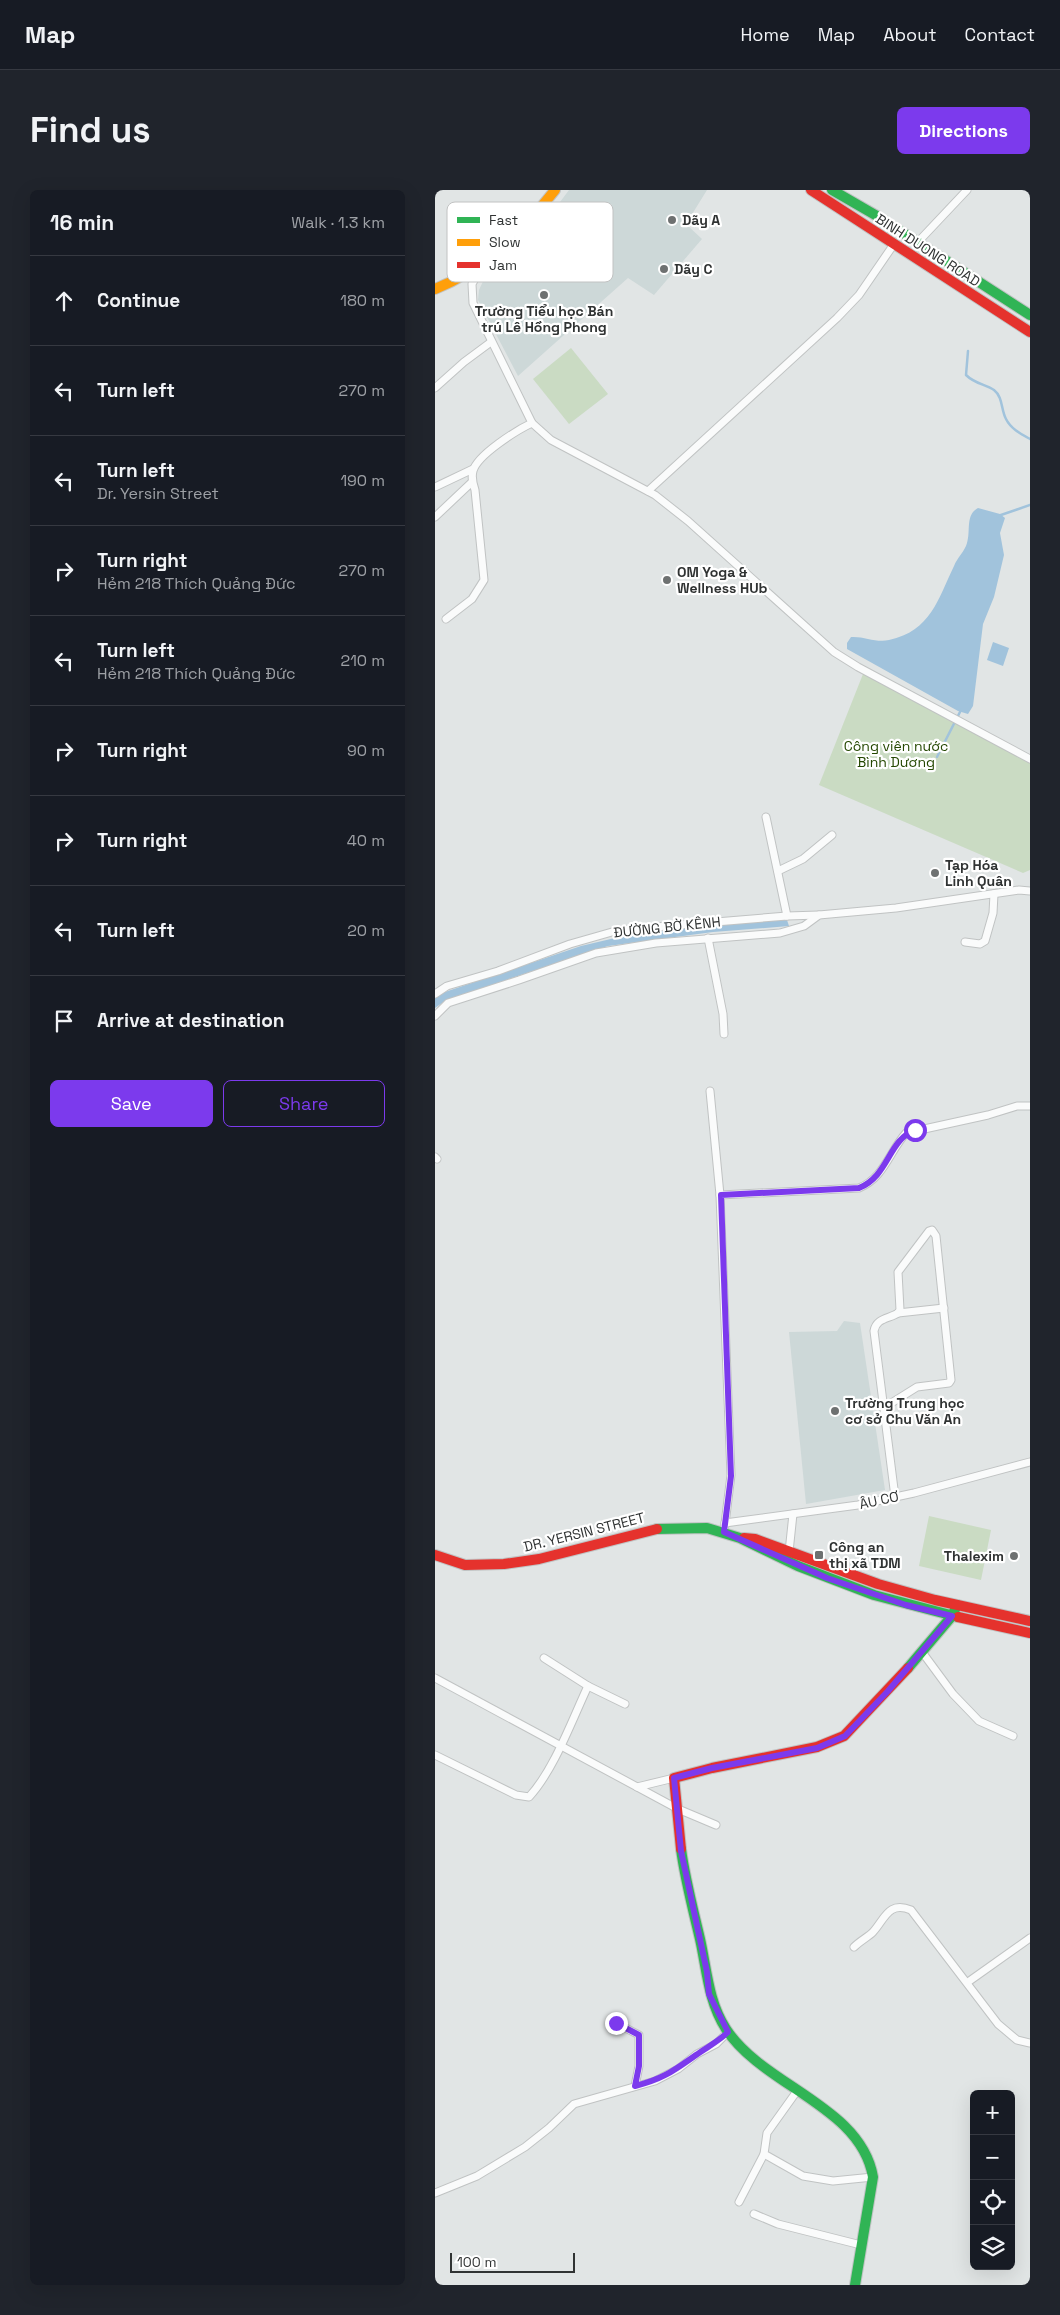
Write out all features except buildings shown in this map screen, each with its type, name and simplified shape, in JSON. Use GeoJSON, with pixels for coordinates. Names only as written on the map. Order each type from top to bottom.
{"type":"FeatureCollection","features":[{"type":"Feature","properties":{"kind":"main road"},"geometry":{"type":"LineString","coordinates":[[544,202],[555,190]]}},
{"type":"Feature","properties":{"kind":"main road","name":"BINH DUONG ROAD"},"geometry":{"type":"LineString","coordinates":[[811,190],[1030,332]]}},
{"type":"Feature","properties":{"kind":"main road","name":"BINH DUONG ROAD"},"geometry":{"type":"LineString","coordinates":[[832,190],[877,216],[1030,315]]}},
{"type":"Feature","properties":{"kind":"main road"},"geometry":{"type":"LineString","coordinates":[[435,289],[456,282]]}},
{"type":"Feature","properties":{"kind":"main road","name":"DR. YERSIN STREET"},"geometry":{"type":"LineString","coordinates":[[435,1555],[465,1565],[504,1564],[539,1559],[654,1529],[725,1528],[757,1548],[829,1573],[1030,1621]]}},
{"type":"Feature","properties":{"kind":"main road","name":"DR. YERSIN STREET"},"geometry":{"type":"LineString","coordinates":[[740,1538],[755,1539],[789,1552],[874,1595],[952,1616],[1030,1633]]}},
{"type":"Feature","properties":{"kind":"main road"},"geometry":{"type":"LineString","coordinates":[[874,1595],[878,1584]]}},
{"type":"Feature","properties":{"kind":"main road"},"geometry":{"type":"LineString","coordinates":[[855,2285],[873,2177],[868,2156],[853,2134],[836,2118],[749,2057],[728,2032],[709,1994],[707,1972],[681,1851],[674,1778],[712,1768],[817,1748],[845,1736],[888,1691],[952,1616],[957,1605]]}},
{"type":"Feature","properties":{"kind":"main road"},"geometry":{"type":"LineString","coordinates":[[1014,1629],[1016,1618]]}},
{"type":"Feature","properties":{"kind":"street"},"geometry":{"type":"LineString","coordinates":[[917,243],[967,190]]}},
{"type":"Feature","properties":{"kind":"street"},"geometry":{"type":"LineString","coordinates":[[648,491],[837,318],[859,295],[894,244]]}},
{"type":"Feature","properties":{"kind":"street"},"geometry":{"type":"LineString","coordinates":[[473,282],[473,303],[491,342],[532,423],[551,440],[648,491],[688,521],[834,652],[858,667],[1030,759]]}},
{"type":"Feature","properties":{"kind":"street"},"geometry":{"type":"LineString","coordinates":[[435,388],[464,362],[491,342]]}},
{"type":"Feature","properties":{"kind":"street"},"geometry":{"type":"LineString","coordinates":[[435,487],[473,469],[488,451],[532,423]]}},
{"type":"Feature","properties":{"kind":"street"},"geometry":{"type":"LineString","coordinates":[[446,619],[472,599],[484,580],[475,490],[472,482],[473,469]]}},
{"type":"Feature","properties":{"kind":"street"},"geometry":{"type":"LineString","coordinates":[[435,517],[472,482]]}},
{"type":"Feature","properties":{"kind":"street"},"geometry":{"type":"LineString","coordinates":[[766,817],[787,916]]}},
{"type":"Feature","properties":{"kind":"street"},"geometry":{"type":"LineString","coordinates":[[778,871],[803,859],[832,835]]}},
{"type":"Feature","properties":{"kind":"street","name":"ĐƯỜNG BỜ KÊNH"},"geometry":{"type":"LineString","coordinates":[[435,994],[447,986],[498,971],[570,944],[619,930],[787,916],[819,916],[1030,891]]}},
{"type":"Feature","properties":{"kind":"street"},"geometry":{"type":"LineString","coordinates":[[965,942],[980,944],[987,939],[993,913],[994,894]]}},
{"type":"Feature","properties":{"kind":"street"},"geometry":{"type":"LineString","coordinates":[[435,1016],[448,1003],[597,953],[656,943],[780,933],[804,926],[819,916]]}},
{"type":"Feature","properties":{"kind":"street"},"geometry":{"type":"LineString","coordinates":[[708,938],[723,1014],[725,1034]]}},
{"type":"Feature","properties":{"kind":"street"},"geometry":{"type":"LineString","coordinates":[[710,1091],[721,1195],[731,1476],[725,1528]]}},
{"type":"Feature","properties":{"kind":"street"},"geometry":{"type":"LineString","coordinates":[[721,1195],[859,1188],[869,1184],[879,1175],[906,1133],[988,1115],[1017,1106],[1030,1106]]}},
{"type":"Feature","properties":{"kind":"street"},"geometry":{"type":"LineString","coordinates":[[885,1407],[917,1387],[949,1383],[951,1380],[935,1236],[932,1230],[929,1231],[898,1272],[900,1310],[898,1313]]}},
{"type":"Feature","properties":{"kind":"street"},"geometry":{"type":"LineString","coordinates":[[895,1497],[875,1326],[878,1322],[898,1313],[944,1308]]}},
{"type":"Feature","properties":{"kind":"street","name":"ÂU CƠ"},"geometry":{"type":"LineString","coordinates":[[725,1528],[793,1514],[858,1505],[895,1497],[1030,1462]]}},
{"type":"Feature","properties":{"kind":"street"},"geometry":{"type":"LineString","coordinates":[[789,1552],[793,1514]]}},
{"type":"Feature","properties":{"kind":"street"},"geometry":{"type":"LineString","coordinates":[[921,1652],[953,1694],[979,1721],[1013,1736]]}},
{"type":"Feature","properties":{"kind":"street"},"geometry":{"type":"LineString","coordinates":[[544,1658],[588,1686],[625,1704]]}},
{"type":"Feature","properties":{"kind":"street"},"geometry":{"type":"LineString","coordinates":[[435,1678],[678,1809],[716,1825]]}},
{"type":"Feature","properties":{"kind":"street"},"geometry":{"type":"LineString","coordinates":[[435,1755],[516,1796],[529,1797],[537,1789],[561,1745],[588,1686]]}},
{"type":"Feature","properties":{"kind":"street"},"geometry":{"type":"LineString","coordinates":[[637,1787],[674,1778]]}},
{"type":"Feature","properties":{"kind":"street"},"geometry":{"type":"LineString","coordinates":[[854,1946],[873,1932],[880,1920],[893,1909],[903,1907],[916,1916],[999,2024],[1017,2040],[1030,2044]]}},
{"type":"Feature","properties":{"kind":"street"},"geometry":{"type":"LineString","coordinates":[[968,1982],[1030,1938]]}},
{"type":"Feature","properties":{"kind":"street"},"geometry":{"type":"LineString","coordinates":[[616,2023],[639,2035],[639,2066],[635,2086]]}},
{"type":"Feature","properties":{"kind":"street"},"geometry":{"type":"LineString","coordinates":[[435,2193],[477,2176],[525,2147],[549,2128],[574,2104],[655,2081],[678,2069],[697,2054],[716,2044],[728,2032]]}},
{"type":"Feature","properties":{"kind":"street"},"geometry":{"type":"LineString","coordinates":[[739,2202],[764,2154],[767,2133],[797,2091]]}},
{"type":"Feature","properties":{"kind":"street"},"geometry":{"type":"LineString","coordinates":[[764,2154],[803,2176],[833,2181],[873,2177]]}},
{"type":"Feature","properties":{"kind":"street"},"geometry":{"type":"LineString","coordinates":[[754,2214],[787,2227],[861,2245]]}},
{"type":"Feature","properties":{"kind":"shaded area"},"geometry":{"type":"Polygon","coordinates":[[[569,190],[707,190],[686,224],[702,239],[654,295],[628,278],[518,376],[478,300],[479,290],[483,282],[613,282],[613,202],[560,202],[569,190]]]}},
{"type":"Feature","properties":{"kind":"shaded area","name":"Trường Trung học cơ sở Chu Văn An"},"geometry":{"type":"Polygon","coordinates":[[[844,1321],[860,1323],[885,1490],[806,1504],[789,1332],[837,1331],[844,1321]]]}},
{"type":"Feature","properties":{"kind":"green space"},"geometry":{"type":"Polygon","coordinates":[[[571,348],[608,394],[569,424],[533,379],[571,348]]]}},
{"type":"Feature","properties":{"kind":"green space","name":"Công viên nước Bình Dương"},"geometry":{"type":"Polygon","coordinates":[[[865,669],[1030,763],[1030,870],[1023,873],[819,785],[865,669]]]}},
{"type":"Feature","properties":{"kind":"green space"},"geometry":{"type":"Polygon","coordinates":[[[929,1516],[991,1530],[981,1580],[919,1566],[929,1516]]]}},
{"type":"Feature","properties":{"kind":"water"},"geometry":{"type":"Polygon","coordinates":[[[978,508],[1000,514],[1005,518],[1000,533],[1004,555],[994,597],[983,624],[973,706],[968,714],[958,711],[847,649],[847,643],[851,637],[879,641],[903,636],[924,621],[937,602],[955,563],[966,546],[971,515],[978,508]]]}},
{"type":"Feature","properties":{"kind":"water"},"geometry":{"type":"Polygon","coordinates":[[[993,642],[1009,648],[1003,666],[987,660],[993,642]]]}},
{"type":"Feature","properties":{"kind":"water"},"geometry":{"type":"Polygon","coordinates":[[[787,920],[789,926],[713,932],[608,946],[446,1000],[435,1008],[435,998],[442,993],[581,946],[632,934],[752,921],[787,920]]]}},
{"type":"Feature","properties":{"kind":"waterway"},"geometry":{"type":"LineString","coordinates":[[968,351],[966,375],[994,390],[1000,400],[1008,423],[1030,439]]}},
{"type":"Feature","properties":{"kind":"waterway"},"geometry":{"type":"LineString","coordinates":[[998,516],[1030,505]]}},
{"type":"Feature","properties":{"kind":"waterway"},"geometry":{"type":"LineString","coordinates":[[937,757],[961,710]]}},
{"type":"Feature","properties":{"kind":"traffic: fast"},"geometry":{"type":"LineString","coordinates":[[832,190],[877,216],[1030,315]]}},
{"type":"Feature","properties":{"kind":"traffic: fast"},"geometry":{"type":"LineString","coordinates":[[657,1529],[707,1528],[740,1538],[798,1566],[874,1595],[958,1617]]}},
{"type":"Feature","properties":{"kind":"traffic: fast"},"geometry":{"type":"LineString","coordinates":[[908,1668],[952,1616],[957,1605]]}},
{"type":"Feature","properties":{"kind":"traffic: fast"},"geometry":{"type":"LineString","coordinates":[[681,1849],[709,1985],[715,2007],[726,2029],[742,2049],[831,2114],[850,2132],[865,2153],[873,2177],[855,2285]]}},
{"type":"Feature","properties":{"kind":"traffic: slow"},"geometry":{"type":"LineString","coordinates":[[545,202],[555,190]]}},
{"type":"Feature","properties":{"kind":"traffic: slow"},"geometry":{"type":"LineString","coordinates":[[435,289],[451,282]]}},
{"type":"Feature","properties":{"kind":"traffic: jam"},"geometry":{"type":"LineString","coordinates":[[811,190],[1030,332]]}},
{"type":"Feature","properties":{"kind":"traffic: jam"},"geometry":{"type":"LineString","coordinates":[[435,1555],[465,1565],[504,1564],[539,1559],[657,1529]]}},
{"type":"Feature","properties":{"kind":"traffic: jam"},"geometry":{"type":"LineString","coordinates":[[744,1538],[755,1539],[878,1584],[935,1600],[1030,1621]]}},
{"type":"Feature","properties":{"kind":"traffic: jam"},"geometry":{"type":"LineString","coordinates":[[958,1617],[1030,1633]]}},
{"type":"Feature","properties":{"kind":"traffic: jam"},"geometry":{"type":"LineString","coordinates":[[681,1849],[674,1778],[712,1768],[817,1747],[844,1736],[908,1668]]}},
{"type":"Feature","properties":{"kind":"place","name":"Dãy A"},"geometry":{"type":"Point","coordinates":[672,220]}},
{"type":"Feature","properties":{"kind":"place","name":"Dãy C"},"geometry":{"type":"Point","coordinates":[664,269]}},
{"type":"Feature","properties":{"kind":"place","name":"Trường Tiểu học Bán trú Lê Hồng Phong"},"geometry":{"type":"Point","coordinates":[544,295]}},
{"type":"Feature","properties":{"kind":"place","name":"OM Yoga & Wellness HUb"},"geometry":{"type":"Point","coordinates":[667,580]}},
{"type":"Feature","properties":{"kind":"place","name":"Tạp Hóa Linh Quân"},"geometry":{"type":"Point","coordinates":[935,873]}},
{"type":"Feature","properties":{"kind":"place","name":"Trường Trung học cơ sở Chu Văn An"},"geometry":{"type":"Point","coordinates":[835,1411]}},
{"type":"Feature","properties":{"kind":"place","name":"Công an thị xã TDM"},"geometry":{"type":"Point","coordinates":[819,1555]}},
{"type":"Feature","properties":{"kind":"place","name":"Thalexim"},"geometry":{"type":"Point","coordinates":[1014,1556]}},
{"type":"Feature","properties":{"kind":"route"},"geometry":{"type":"LineString","coordinates":[[616,2023],[620,2027],[639,2035],[641,2040],[635,2086],[655,2081],[678,2069],[697,2054],[716,2044],[728,2032],[718,2016],[709,1994],[707,1972],[681,1851],[674,1778],[712,1768],[817,1748],[845,1736],[888,1691],[952,1616],[906,1605],[827,1578],[724,1532],[731,1476],[723,1297],[721,1195],[859,1188],[869,1184],[879,1175],[901,1139],[906,1133],[915,1130]]}}]}
